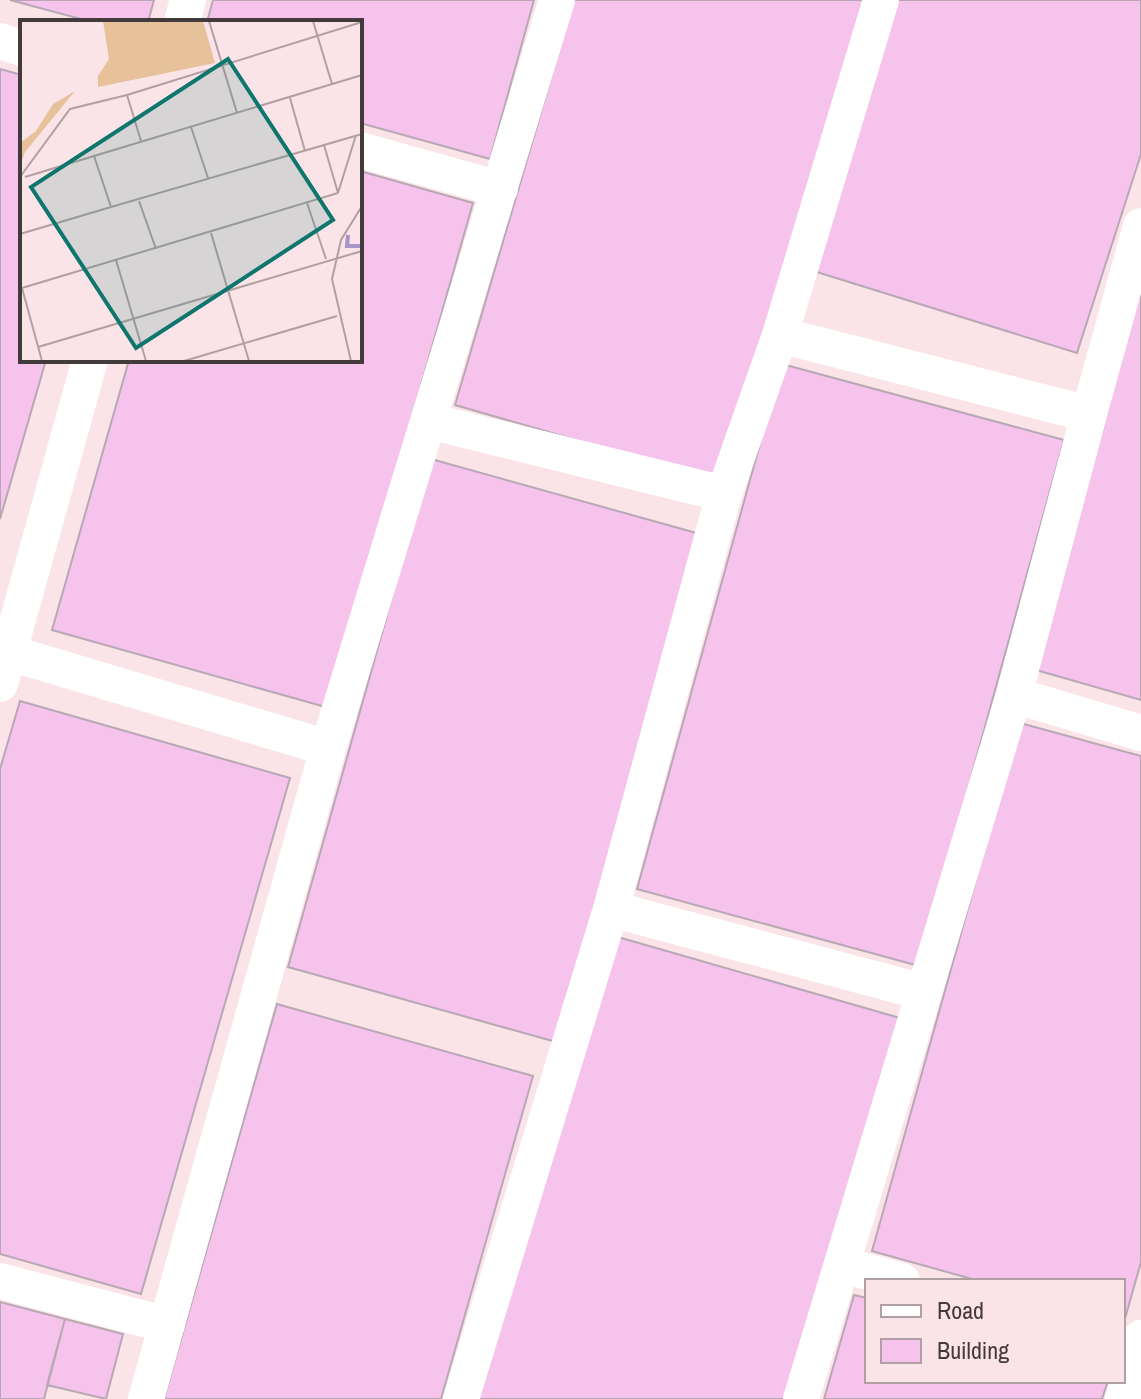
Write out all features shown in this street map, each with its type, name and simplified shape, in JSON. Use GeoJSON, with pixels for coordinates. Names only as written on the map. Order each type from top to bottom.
{"type":"FeatureCollection","features":[{"type":"Feature","properties":{"kind":"lane"},"geometry":{"type":"LineString","coordinates":[[183,20],[188,0]]}},
{"type":"Feature","properties":{"kind":"lane"},"geometry":{"type":"LineString","coordinates":[[146,1399],[328,748],[557,0]]}},
{"type":"Feature","properties":{"kind":"lane"},"geometry":{"type":"LineString","coordinates":[[461,1399],[611,909],[724,494],[780,335],[881,0]]}},
{"type":"Feature","properties":{"kind":"lane"},"geometry":{"type":"LineString","coordinates":[[0,41],[20,47]]}},
{"type":"Feature","properties":{"kind":"lane"},"geometry":{"type":"LineString","coordinates":[[362,151],[500,189]]}},
{"type":"Feature","properties":{"kind":"lane"},"geometry":{"type":"LineString","coordinates":[[801,1399],[1014,695],[1141,226]]}},
{"type":"Feature","properties":{"kind":"lane"},"geometry":{"type":"LineString","coordinates":[[780,335],[1089,414]]}},
{"type":"Feature","properties":{"kind":"lane"},"geometry":{"type":"LineString","coordinates":[[89,362],[3,662],[328,748]]}},
{"type":"Feature","properties":{"kind":"lane"},"geometry":{"type":"LineString","coordinates":[[429,421],[724,494]]}},
{"type":"Feature","properties":{"kind":"lane"},"geometry":{"type":"LineString","coordinates":[[1014,695],[1141,733]]}},
{"type":"Feature","properties":{"kind":"lane"},"geometry":{"type":"LineString","coordinates":[[611,909],[923,992]]}},
{"type":"Feature","properties":{"kind":"lane"},"geometry":{"type":"LineString","coordinates":[[842,1265],[894,1279]]}},
{"type":"Feature","properties":{"kind":"lane"},"geometry":{"type":"LineString","coordinates":[[0,1281],[167,1325]]}},
{"type":"Feature","properties":{"kind":"lane"},"geometry":{"type":"LineString","coordinates":[[1123,1399],[1136,1342]]}},
{"type":"Feature","properties":{"kind":"building"},"geometry":{"type":"Polygon","coordinates":[[[10,0],[154,0],[149,20],[85,20],[10,0]]]}},
{"type":"Feature","properties":{"kind":"building"},"geometry":{"type":"Polygon","coordinates":[[[213,0],[534,0],[490,159],[362,124],[362,20],[208,20],[213,0]]]}},
{"type":"Feature","properties":{"kind":"building"},"geometry":{"type":"Polygon","coordinates":[[[574,0],[864,0],[722,482],[455,405],[574,0]]]}},
{"type":"Feature","properties":{"kind":"building"},"geometry":{"type":"Polygon","coordinates":[[[872,0],[1141,0],[1141,154],[1077,353],[788,263],[872,0]]]}},
{"type":"Feature","properties":{"kind":"building"},"geometry":{"type":"Polygon","coordinates":[[[0,69],[20,74],[20,362],[45,362],[0,519],[0,69]]]}},
{"type":"Feature","properties":{"kind":"building"},"geometry":{"type":"Polygon","coordinates":[[[362,172],[473,203],[329,708],[52,630],[128,362],[362,362],[362,172]]]}},
{"type":"Feature","properties":{"kind":"building"},"geometry":{"type":"Polygon","coordinates":[[[1141,264],[1141,700],[1036,670],[1141,264]]]}},
{"type":"Feature","properties":{"kind":"building"},"geometry":{"type":"Polygon","coordinates":[[[782,364],[1064,440],[919,966],[637,889],[782,364]]]}},
{"type":"Feature","properties":{"kind":"building"},"geometry":{"type":"Polygon","coordinates":[[[431,459],[700,534],[556,1042],[288,967],[431,459]]]}},
{"type":"Feature","properties":{"kind":"building"},"geometry":{"type":"Polygon","coordinates":[[[20,701],[290,778],[141,1294],[0,1254],[0,769],[20,701]]]}},
{"type":"Feature","properties":{"kind":"building"},"geometry":{"type":"Polygon","coordinates":[[[1020,723],[1141,756],[1141,1262],[1125,1318],[1125,1279],[972,1279],[872,1251],[1020,723]]]}},
{"type":"Feature","properties":{"kind":"building"},"geometry":{"type":"Polygon","coordinates":[[[611,935],[900,1018],[789,1399],[476,1399],[611,935]]]}},
{"type":"Feature","properties":{"kind":"building"},"geometry":{"type":"Polygon","coordinates":[[[277,1004],[533,1076],[441,1399],[164,1399],[277,1004]]]}},
{"type":"Feature","properties":{"kind":"building"},"geometry":{"type":"Polygon","coordinates":[[[854,1295],[865,1298],[865,1383],[1107,1383],[1102,1399],[824,1399],[854,1295]]]}},
{"type":"Feature","properties":{"kind":"building"},"geometry":{"type":"Polygon","coordinates":[[[0,1302],[65,1319],[44,1399],[0,1399],[0,1302]]]}},
{"type":"Feature","properties":{"kind":"building"},"geometry":{"type":"Polygon","coordinates":[[[65,1319],[123,1334],[106,1399],[47,1385],[65,1319]]]}}]}
